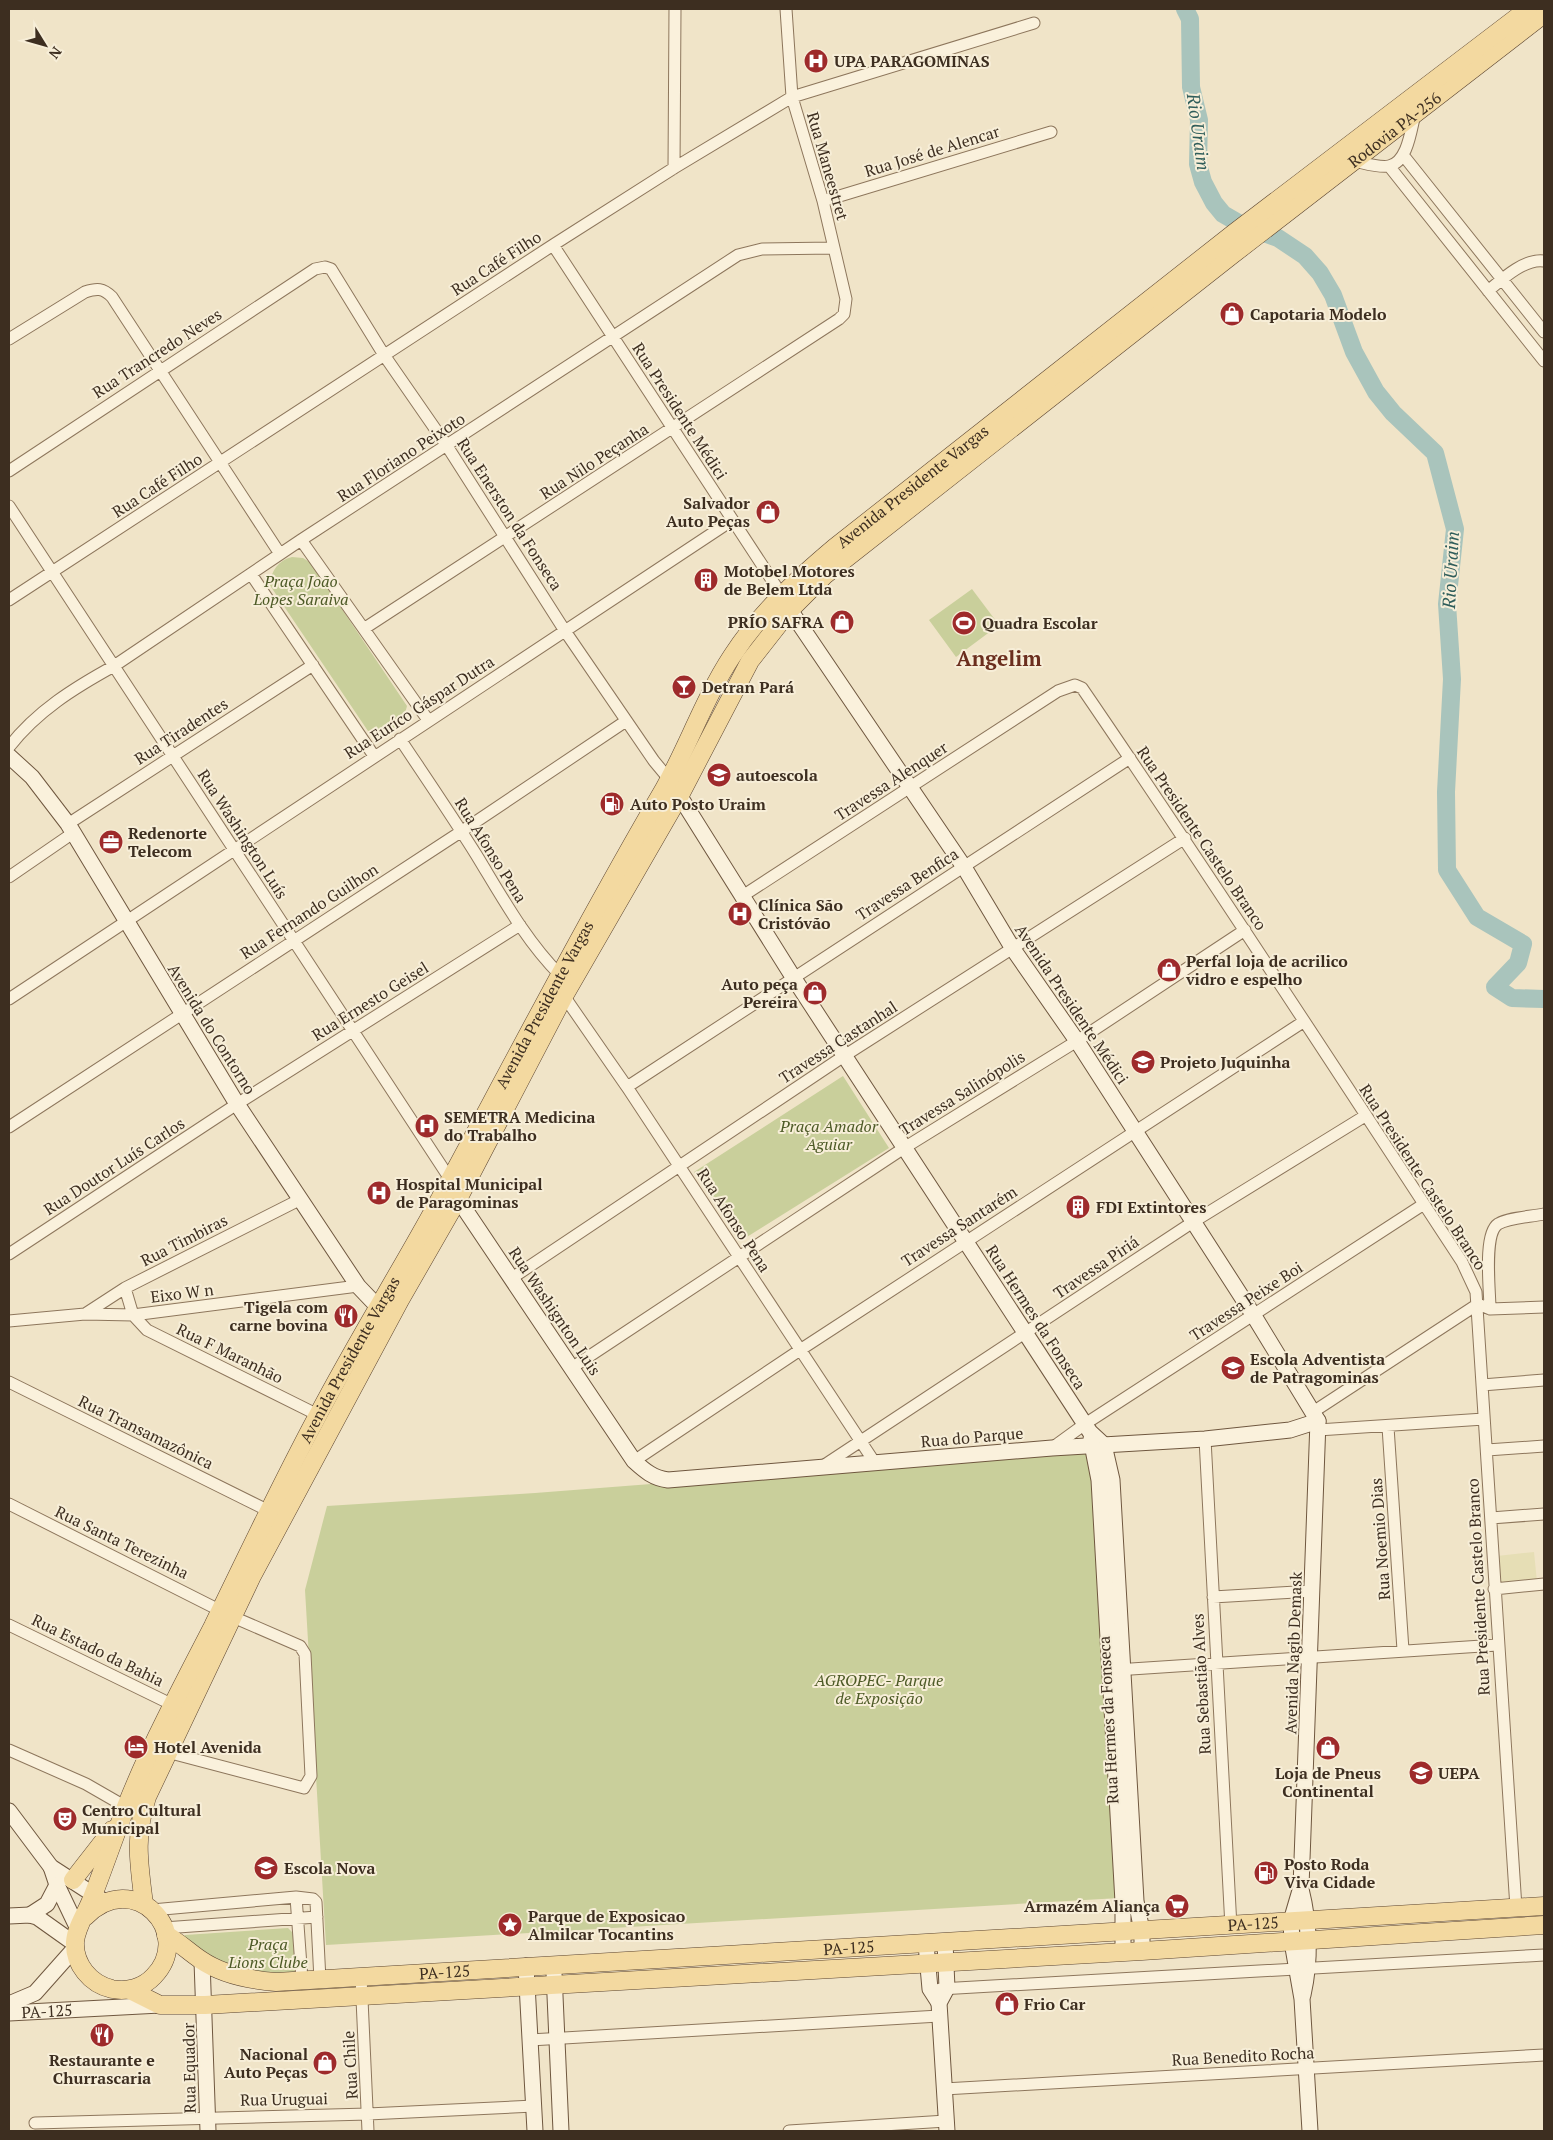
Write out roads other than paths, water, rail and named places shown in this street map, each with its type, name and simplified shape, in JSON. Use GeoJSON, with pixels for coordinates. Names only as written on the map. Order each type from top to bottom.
{"type":"FeatureCollection","features":[{"type":"Feature","properties":{"kind":"main road","name":"Rodovia PA-256"},"geometry":{"type":"LineString","coordinates":[[1240,239],[1528,9]]}},
{"type":"Feature","properties":{"kind":"main road","name":"Rodovia PA-256"},"geometry":{"type":"LineString","coordinates":[[1280,208],[1354,161],[1544,14]]}},
{"type":"Feature","properties":{"kind":"main road","name":"Avenida Presidente Vargas"},"geometry":{"type":"LineString","coordinates":[[99,1898],[124,1812],[173,1704],[227,1613],[252,1576],[450,1179],[669,779],[731,657],[781,594],[848,537],[1100,350],[1240,239]]}},
{"type":"Feature","properties":{"kind":"main road","name":"Avenida Presidente Vargas"},"geometry":{"type":"LineString","coordinates":[[148,1907],[138,1855],[138,1831],[147,1797],[269,1511],[318,1415],[458,1199],[564,996],[680,795],[750,662],[790,610],[824,575],[1075,369]]}},
{"type":"Feature","properties":{"kind":"main road"},"geometry":{"type":"LineString","coordinates":[[65,1882],[124,1812]]}},
{"type":"Feature","properties":{"kind":"main road","name":"PA-125"},"geometry":{"type":"LineString","coordinates":[[99,1898],[78,1935],[80,1964],[89,1978],[104,1987],[125,1990],[160,2005],[205,2005],[363,1997],[1544,1925]]}},
{"type":"Feature","properties":{"kind":"main road"},"geometry":{"type":"LineString","coordinates":[[99,1898],[131,1900],[148,1907]]}},
{"type":"Feature","properties":{"kind":"main road","name":"PA-125"},"geometry":{"type":"LineString","coordinates":[[148,1907],[165,1932],[202,1961],[228,1973],[256,1981],[320,1980],[554,1964],[737,1956],[1544,1906]]}},
{"type":"Feature","properties":{"kind":"main road"},"geometry":{"type":"LineString","coordinates":[[125,1990],[143,1984],[155,1976],[163,1964],[167,1950],[165,1932]]}},
{"type":"Feature","properties":{"kind":"main road"},"geometry":{"type":"LineString","coordinates":[[844,1949],[845,1968]]}},
{"type":"Feature","properties":{"kind":"main road"},"geometry":{"type":"LineString","coordinates":[[737,1956],[738,1975]]}},
{"type":"Feature","properties":{"kind":"street"},"geometry":{"type":"LineString","coordinates":[[674,168],[675,9]]}},
{"type":"Feature","properties":{"kind":"street","name":"Rua Maneestret"},"geometry":{"type":"LineString","coordinates":[[788,12],[792,97],[823,201],[846,299],[844,314],[839,320]]}},
{"type":"Feature","properties":{"kind":"street","name":"Rua Café Filho"},"geometry":{"type":"LineString","coordinates":[[9,600],[553,245],[674,168],[792,97],[1034,23]]}},
{"type":"Feature","properties":{"kind":"street"},"geometry":{"type":"LineString","coordinates":[[1354,161],[1389,166],[1397,162],[1403,155],[1415,114]]}},
{"type":"Feature","properties":{"kind":"street","name":"Rua José de Alencar"},"geometry":{"type":"LineString","coordinates":[[823,201],[1051,132]]}},
{"type":"Feature","properties":{"kind":"street"},"geometry":{"type":"LineString","coordinates":[[1403,155],[1544,332]]}},
{"type":"Feature","properties":{"kind":"street"},"geometry":{"type":"LineString","coordinates":[[1389,166],[1544,361]]}},
{"type":"Feature","properties":{"kind":"street"},"geometry":{"type":"LineString","coordinates":[[1436,225],[1450,214]]}},
{"type":"Feature","properties":{"kind":"street","name":"Rua Presidente Médici"},"geometry":{"type":"LineString","coordinates":[[553,245],[731,521],[781,594]]}},
{"type":"Feature","properties":{"kind":"street","name":"Rua Floriano Peixoto"},"geometry":{"type":"LineString","coordinates":[[9,747],[23,728],[40,713],[738,255],[762,249],[833,248]]}},
{"type":"Feature","properties":{"kind":"street"},"geometry":{"type":"LineString","coordinates":[[1488,291],[1502,279],[1527,264],[1544,261]]}},
{"type":"Feature","properties":{"kind":"street","name":"Rua Enerston da Fonseca"},"geometry":{"type":"LineString","coordinates":[[325,267],[335,274],[384,355],[447,446],[565,631],[626,721],[669,779]]}},
{"type":"Feature","properties":{"kind":"street","name":"Rua Trancredo Neves"},"geometry":{"type":"LineString","coordinates":[[9,471],[315,269],[325,267]]}},
{"type":"Feature","properties":{"kind":"street"},"geometry":{"type":"LineString","coordinates":[[9,339],[85,292],[101,289],[112,298],[158,371],[280,554]]}},
{"type":"Feature","properties":{"kind":"street","name":"Rua Nilo Peçanha"},"geometry":{"type":"LineString","coordinates":[[364,628],[505,539],[839,320]]}},
{"type":"Feature","properties":{"kind":"street","name":"Rua Washington Luís"},"geometry":{"type":"LineString","coordinates":[[9,506],[450,1179]]}},
{"type":"Feature","properties":{"kind":"street","name":"Rua Euríco Gáspar Dutra"},"geometry":{"type":"LineString","coordinates":[[9,999],[232,849],[731,521]]}},
{"type":"Feature","properties":{"kind":"street"},"geometry":{"type":"LineString","coordinates":[[301,540],[428,720]]}},
{"type":"Feature","properties":{"kind":"street"},"geometry":{"type":"LineString","coordinates":[[251,574],[374,756]]}},
{"type":"Feature","properties":{"kind":"street","name":"Avenida Presidente Médici"},"geometry":{"type":"LineString","coordinates":[[790,610],[909,789],[964,867],[1013,949],[1077,1041],[1254,1316],[1316,1421]]}},
{"type":"Feature","properties":{"kind":"street","name":"Rua Tiradentes"},"geometry":{"type":"LineString","coordinates":[[9,876],[71,828],[173,755],[312,666]]}},
{"type":"Feature","properties":{"kind":"street","name":"Rua Presidente Castelo Branco"},"geometry":{"type":"LineString","coordinates":[[1058,691],[1075,685],[1082,688],[1185,838],[1303,1022],[1462,1262],[1476,1292],[1487,1450],[1497,1645],[1516,1908]]}},
{"type":"Feature","properties":{"kind":"street","name":"Travessa Alenquer"},"geometry":{"type":"LineString","coordinates":[[741,897],[1058,691]]}},
{"type":"Feature","properties":{"kind":"street","name":"Rua Fernando Guilhon"},"geometry":{"type":"LineString","coordinates":[[9,1127],[462,831],[626,721]]}},
{"type":"Feature","properties":{"kind":"street","name":"Rua Afonso Pena"},"geometry":{"type":"LineString","coordinates":[[400,739],[462,831],[520,925],[545,960],[560,975]]}},
{"type":"Feature","properties":{"kind":"street","name":"Avenida do Contorno"},"geometry":{"type":"LineString","coordinates":[[9,756],[32,777],[71,828],[125,921],[237,1104],[358,1286],[385,1312]]}},
{"type":"Feature","properties":{"kind":"street","name":"Travessa Benfica"},"geometry":{"type":"LineString","coordinates":[[627,1086],[1130,758]]}},
{"type":"Feature","properties":{"kind":"street","name":"Rua Hermes da Fonseca"},"geometry":{"type":"LineString","coordinates":[[669,779],[741,897],[1093,1437]]}},
{"type":"Feature","properties":{"kind":"street","name":"Travessa Castanhal"},"geometry":{"type":"LineString","coordinates":[[512,1278],[844,1056],[1185,838]]}},
{"type":"Feature","properties":{"kind":"street","name":"Rua Ernesto Geisel"},"geometry":{"type":"LineString","coordinates":[[237,1104],[520,925]]}},
{"type":"Feature","properties":{"kind":"street","name":"Travessa Salinópolis"},"geometry":{"type":"LineString","coordinates":[[573,1367],[904,1148],[1077,1041],[1245,930]]}},
{"type":"Feature","properties":{"kind":"street","name":"Rua Afonso Pena"},"geometry":{"type":"LineString","coordinates":[[564,996],[627,1086],[738,1258],[875,1462]]}},
{"type":"Feature","properties":{"kind":"street","name":"Travessa Santarém"},"geometry":{"type":"LineString","coordinates":[[634,1461],[800,1350],[1303,1022]]}},
{"type":"Feature","properties":{"kind":"street","name":"Rua Doutor Luís Carlos"},"geometry":{"type":"LineString","coordinates":[[9,1254],[237,1104]]}},
{"type":"Feature","properties":{"kind":"street","name":"Travessa Piriá"},"geometry":{"type":"LineString","coordinates":[[823,1466],[1193,1222],[1366,1116]]}},
{"type":"Feature","properties":{"kind":"street","name":"Rua Washignton Luis"},"geometry":{"type":"LineString","coordinates":[[450,1179],[458,1199],[573,1367],[634,1461]]}},
{"type":"Feature","properties":{"kind":"street","name":"Rua Timbiras"},"geometry":{"type":"LineString","coordinates":[[85,1314],[125,1288],[301,1199]]}},
{"type":"Feature","properties":{"kind":"street","name":"Travessa Peixe Boi"},"geometry":{"type":"LineString","coordinates":[[1052,1448],[1093,1437],[1254,1316],[1424,1204]]}},
{"type":"Feature","properties":{"kind":"street"},"geometry":{"type":"LineString","coordinates":[[1490,1309],[1489,1248],[1491,1232],[1497,1225],[1504,1222],[1544,1214]]}},
{"type":"Feature","properties":{"kind":"street","name":"Eixo W n"},"geometry":{"type":"LineString","coordinates":[[9,1321],[85,1314],[132,1315],[358,1286]]}},
{"type":"Feature","properties":{"kind":"street"},"geometry":{"type":"LineString","coordinates":[[125,1288],[132,1315]]}},
{"type":"Feature","properties":{"kind":"street"},"geometry":{"type":"LineString","coordinates":[[1316,1421],[1478,1304],[1490,1309],[1544,1307]]}},
{"type":"Feature","properties":{"kind":"street","name":"Rua F Maranhão"},"geometry":{"type":"LineString","coordinates":[[132,1315],[147,1330],[318,1415]]}},
{"type":"Feature","properties":{"kind":"street"},"geometry":{"type":"LineString","coordinates":[[1482,1385],[1544,1380]]}},
{"type":"Feature","properties":{"kind":"street","name":"Rua Transamazônica"},"geometry":{"type":"LineString","coordinates":[[9,1382],[269,1511]]}},
{"type":"Feature","properties":{"kind":"street"},"geometry":{"type":"LineString","coordinates":[[1316,1421],[1388,1427],[1484,1419]]}},
{"type":"Feature","properties":{"kind":"street","name":"Rua do Parque"},"geometry":{"type":"LineString","coordinates":[[634,1461],[652,1476],[668,1480],[1052,1448],[1093,1437],[1205,1439],[1290,1430],[1316,1421]]}},
{"type":"Feature","properties":{"kind":"street","name":"Avenida Nagib Demask"},"geometry":{"type":"LineString","coordinates":[[1310,2131],[1308,2068],[1302,1999],[1300,1921],[1313,1591],[1316,1421]]}},
{"type":"Feature","properties":{"kind":"street","name":"Rua Noemio Dias"},"geometry":{"type":"LineString","coordinates":[[1388,1427],[1403,1650]]}},
{"type":"Feature","properties":{"kind":"street"},"geometry":{"type":"LineString","coordinates":[[1093,1437],[1099,1480],[1116,1670],[1123,1952]]}},
{"type":"Feature","properties":{"kind":"street","name":"Rua Sebastião Alves"},"geometry":{"type":"LineString","coordinates":[[1205,1439],[1215,1663],[1231,1926]]}},
{"type":"Feature","properties":{"kind":"street"},"geometry":{"type":"LineString","coordinates":[[1487,1450],[1544,1446]]}},
{"type":"Feature","properties":{"kind":"street","name":"Rua Santa Terezinha"},"geometry":{"type":"LineString","coordinates":[[9,1504],[227,1613],[300,1646],[305,1654],[311,1776],[304,1788],[167,1752]]}},
{"type":"Feature","properties":{"kind":"street"},"geometry":{"type":"LineString","coordinates":[[1491,1518],[1544,1514]]}},
{"type":"Feature","properties":{"kind":"street"},"geometry":{"type":"LineString","coordinates":[[1494,1590],[1544,1584]]}},
{"type":"Feature","properties":{"kind":"street"},"geometry":{"type":"LineString","coordinates":[[1213,1597],[1313,1591]]}},
{"type":"Feature","properties":{"kind":"street","name":"Rua Estado da Bahia"},"geometry":{"type":"LineString","coordinates":[[9,1625],[173,1704]]}},
{"type":"Feature","properties":{"kind":"street"},"geometry":{"type":"LineString","coordinates":[[1116,1670],[1497,1645]]}},
{"type":"Feature","properties":{"kind":"street","name":"Rua Hermes da Fonseca"},"geometry":{"type":"LineString","coordinates":[[1116,1670],[1136,1901],[1142,1930],[1142,1951]]}},
{"type":"Feature","properties":{"kind":"street"},"geometry":{"type":"LineString","coordinates":[[9,1750],[86,1784],[124,1812]]}},
{"type":"Feature","properties":{"kind":"street"},"geometry":{"type":"LineString","coordinates":[[9,1811],[65,1882],[99,1898]]}},
{"type":"Feature","properties":{"kind":"street"},"geometry":{"type":"LineString","coordinates":[[30,1915],[47,1904],[65,1882]]}},
{"type":"Feature","properties":{"kind":"street"},"geometry":{"type":"LineString","coordinates":[[65,1882],[78,1935]]}},
{"type":"Feature","properties":{"kind":"street"},"geometry":{"type":"LineString","coordinates":[[296,1897],[302,1980]]}},
{"type":"Feature","properties":{"kind":"street"},"geometry":{"type":"LineString","coordinates":[[148,1907],[296,1897],[313,1899],[316,1902],[320,1980]]}},
{"type":"Feature","properties":{"kind":"street"},"geometry":{"type":"LineString","coordinates":[[9,1916],[30,1915],[78,1935]]}},
{"type":"Feature","properties":{"kind":"street"},"geometry":{"type":"LineString","coordinates":[[165,1932],[317,1917]]}},
{"type":"Feature","properties":{"kind":"street","name":"PA-125"},"geometry":{"type":"LineString","coordinates":[[9,2004],[35,1993],[78,1935]]}},
{"type":"Feature","properties":{"kind":"street"},"geometry":{"type":"LineString","coordinates":[[939,2009],[947,1988],[945,1942]]}},
{"type":"Feature","properties":{"kind":"street"},"geometry":{"type":"LineString","coordinates":[[789,2131],[947,2126],[939,2009],[930,1989],[926,1944]]}},
{"type":"Feature","properties":{"kind":"street"},"geometry":{"type":"LineString","coordinates":[[930,1989],[1302,1970],[1544,1955]]}},
{"type":"Feature","properties":{"kind":"street","name":"Rua Equador"},"geometry":{"type":"LineString","coordinates":[[202,1961],[208,2124]]}},
{"type":"Feature","properties":{"kind":"street"},"geometry":{"type":"LineString","coordinates":[[554,1964],[561,2131]]}},
{"type":"Feature","properties":{"kind":"street"},"geometry":{"type":"LineString","coordinates":[[526,1966],[535,2131]]}},
{"type":"Feature","properties":{"kind":"street","name":"Rua Chile"},"geometry":{"type":"LineString","coordinates":[[361,1977],[368,2131]]}},
{"type":"Feature","properties":{"kind":"street"},"geometry":{"type":"LineString","coordinates":[[98,2007],[125,1990]]}},
{"type":"Feature","properties":{"kind":"street"},"geometry":{"type":"LineString","coordinates":[[35,1993],[33,2004],[39,2013]]}},
{"type":"Feature","properties":{"kind":"street","name":"PA-125"},"geometry":{"type":"LineString","coordinates":[[9,2013],[39,2013],[98,2007],[160,2005]]}},
{"type":"Feature","properties":{"kind":"street"},"geometry":{"type":"LineString","coordinates":[[530,2040],[939,2009]]}},
{"type":"Feature","properties":{"kind":"street","name":"Rua Benedito Rocha"},"geometry":{"type":"LineString","coordinates":[[944,2089],[1544,2055]]}},
{"type":"Feature","properties":{"kind":"street","name":"Rua Uruguai"},"geometry":{"type":"LineString","coordinates":[[35,2123],[208,2124],[534,2106]]}},
{"type":"Feature","properties":{"kind":"waterway","name":"Rio Uraim"},"geometry":{"type":"LineString","coordinates":[[1185,9],[1190,19],[1191,87],[1199,120],[1198,164],[1203,182],[1214,203],[1223,214],[1242,225],[1278,238],[1305,256],[1320,273],[1333,295],[1354,352],[1376,392],[1393,413],[1435,453],[1455,529],[1447,604],[1452,679],[1446,792],[1447,870],[1477,917],[1523,944],[1518,963],[1495,987],[1512,998],[1544,999]]}},
{"type":"Feature","properties":{"kind":"place","name":"UPA PARAGOMINAS"},"geometry":{"type":"Point","coordinates":[816,61]}},
{"type":"Feature","properties":{"kind":"place","name":"Capotaria Modelo"},"geometry":{"type":"Point","coordinates":[1232,314]}},
{"type":"Feature","properties":{"kind":"place","name":"Salvador Auto Peças"},"geometry":{"type":"Point","coordinates":[768,512]}},
{"type":"Feature","properties":{"kind":"place","name":"Motobel Motores de Belem Ltda"},"geometry":{"type":"Point","coordinates":[706,580]}},
{"type":"Feature","properties":{"kind":"place","name":"PRÍO SAFRA"},"geometry":{"type":"Point","coordinates":[842,622]}},
{"type":"Feature","properties":{"kind":"place","name":"Quadra Escolar"},"geometry":{"type":"Point","coordinates":[964,623]}},
{"type":"Feature","properties":{"kind":"place","name":"Detran Pará"},"geometry":{"type":"Point","coordinates":[684,687]}},
{"type":"Feature","properties":{"kind":"place","name":"autoescola"},"geometry":{"type":"Point","coordinates":[719,775]}},
{"type":"Feature","properties":{"kind":"place","name":"Auto Posto Uraim"},"geometry":{"type":"Point","coordinates":[612,804]}},
{"type":"Feature","properties":{"kind":"place","name":"Redenorte Telecom"},"geometry":{"type":"Point","coordinates":[111,842]}},
{"type":"Feature","properties":{"kind":"place","name":"Clínica São Cristóvão"},"geometry":{"type":"Point","coordinates":[740,914]}},
{"type":"Feature","properties":{"kind":"place","name":"Perfal loja de acrilico vidro e espelho"},"geometry":{"type":"Point","coordinates":[1169,970]}},
{"type":"Feature","properties":{"kind":"place","name":"Auto peça Pereira"},"geometry":{"type":"Point","coordinates":[815,993]}},
{"type":"Feature","properties":{"kind":"place","name":"Projeto Juquinha"},"geometry":{"type":"Point","coordinates":[1143,1062]}},
{"type":"Feature","properties":{"kind":"place","name":"SEMETRA Medicina do Trabalho"},"geometry":{"type":"Point","coordinates":[427,1126]}},
{"type":"Feature","properties":{"kind":"place","name":"Hospital Municipal de Paragominas"},"geometry":{"type":"Point","coordinates":[379,1193]}},
{"type":"Feature","properties":{"kind":"place","name":"FDI Extintores"},"geometry":{"type":"Point","coordinates":[1078,1207]}},
{"type":"Feature","properties":{"kind":"place","name":"Tigela com carne bovina"},"geometry":{"type":"Point","coordinates":[346,1316]}},
{"type":"Feature","properties":{"kind":"place","name":"Escola Adventista de Patragominas"},"geometry":{"type":"Point","coordinates":[1233,1368]}},
{"type":"Feature","properties":{"kind":"place","name":"Hotel Avenida"},"geometry":{"type":"Point","coordinates":[136,1747]}},
{"type":"Feature","properties":{"kind":"place","name":"Loja de Pneus Continental"},"geometry":{"type":"Point","coordinates":[1328,1748]}},
{"type":"Feature","properties":{"kind":"place","name":"UEPA"},"geometry":{"type":"Point","coordinates":[1421,1773]}},
{"type":"Feature","properties":{"kind":"place","name":"Centro Cultural Municipal"},"geometry":{"type":"Point","coordinates":[65,1819]}},
{"type":"Feature","properties":{"kind":"place","name":"Escola Nova"},"geometry":{"type":"Point","coordinates":[266,1868]}},
{"type":"Feature","properties":{"kind":"place","name":"Posto Roda Viva Cidade"},"geometry":{"type":"Point","coordinates":[1266,1873]}},
{"type":"Feature","properties":{"kind":"place","name":"Armazém Aliança"},"geometry":{"type":"Point","coordinates":[1177,1906]}},
{"type":"Feature","properties":{"kind":"place","name":"Parque de Exposicao Almilcar Tocantins"},"geometry":{"type":"Point","coordinates":[510,1925]}},
{"type":"Feature","properties":{"kind":"place","name":"Frio Car"},"geometry":{"type":"Point","coordinates":[1007,2004]}},
{"type":"Feature","properties":{"kind":"place","name":"Restaurante e Churrascaria"},"geometry":{"type":"Point","coordinates":[102,2035]}},
{"type":"Feature","properties":{"kind":"place","name":"Nacional Auto Peças"},"geometry":{"type":"Point","coordinates":[325,2063]}},
{"type":"Feature","properties":{"kind":"district","name":"Angelim"},"geometry":{"type":"Point","coordinates":[999,659]}},
{"type":"Feature","properties":{"kind":"park label","name":"Praça João Lopes Saraiva"},"geometry":{"type":"Point","coordinates":[301,590]}},
{"type":"Feature","properties":{"kind":"park label","name":"Praça Amador Aguiar"},"geometry":{"type":"Point","coordinates":[829,1135]}},
{"type":"Feature","properties":{"kind":"park label","name":"AGROPEC- Parque de Exposição"},"geometry":{"type":"Point","coordinates":[879,1689]}},
{"type":"Feature","properties":{"kind":"park label","name":"Praça Lions Clube"},"geometry":{"type":"Point","coordinates":[268,1953]}}]}
